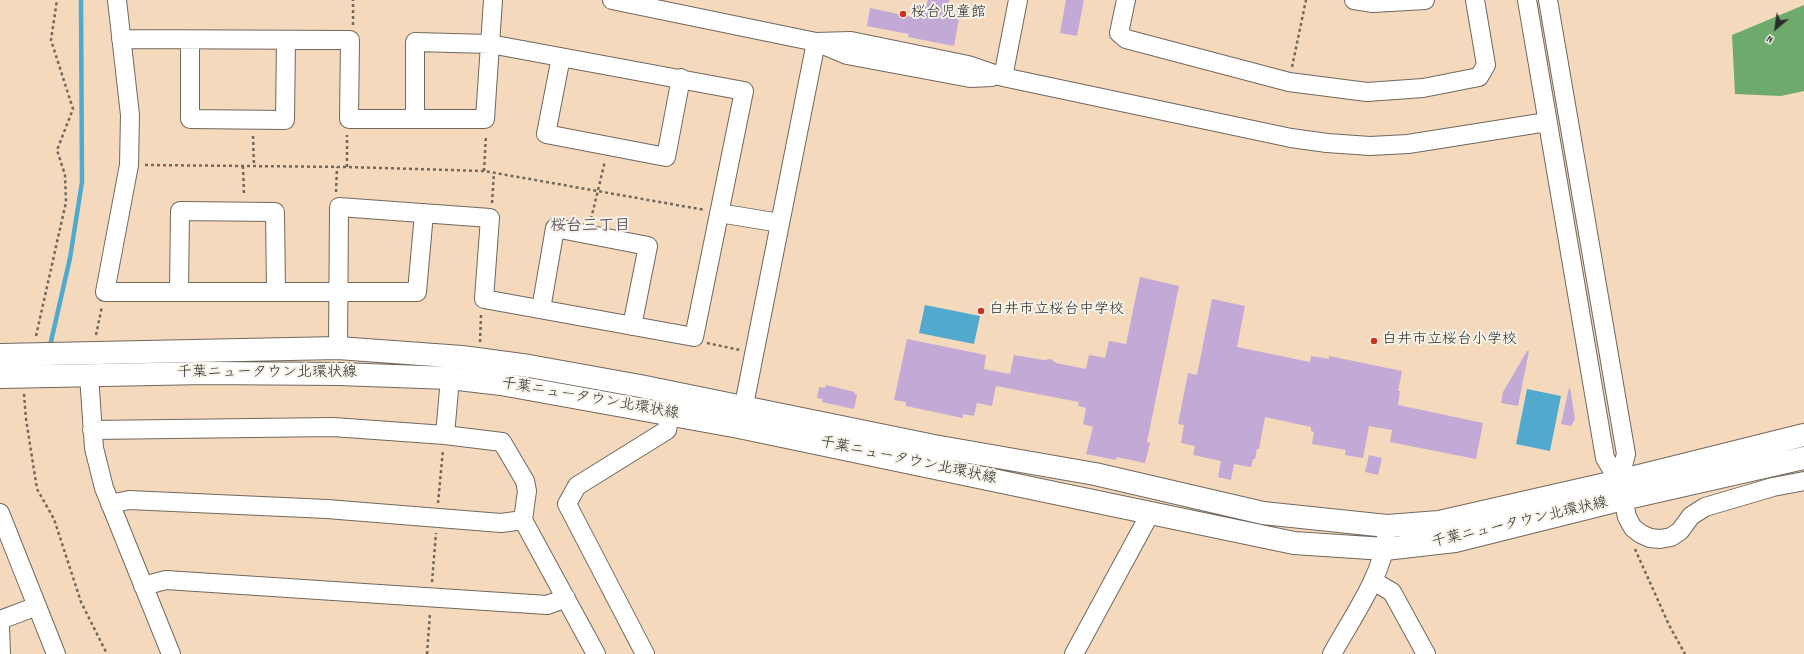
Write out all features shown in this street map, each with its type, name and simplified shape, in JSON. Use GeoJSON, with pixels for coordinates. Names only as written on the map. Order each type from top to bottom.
{"type":"FeatureCollection","features":[{"type":"Feature","properties":{"kind":"main road","name":"千葉ニュータウン北環状線"},"geometry":{"type":"LineString","coordinates":[[0,355],[338,348],[462,357],[529,366],[741,417],[1228,530],[1294,543],[1385,549],[1424,546],[1455,541],[1804,435]]}},
{"type":"Feature","properties":{"kind":"main road","name":"千葉ニュータウン北環状線"},"geometry":{"type":"LineString","coordinates":[[0,377],[275,373],[450,378],[501,384],[670,415],[741,417],[934,446],[1095,474],[1263,513],[1387,526],[1439,522],[1804,458]]}},
{"type":"Feature","properties":{"kind":"street"},"geometry":{"type":"LineString","coordinates":[[116,0],[130,115],[129,165],[105,292],[417,292],[424,213]]}},
{"type":"Feature","properties":{"kind":"street"},"geometry":{"type":"LineString","coordinates":[[121,40],[350,40],[349,119],[485,119],[493,0]]}},
{"type":"Feature","properties":{"kind":"street"},"geometry":{"type":"LineString","coordinates":[[612,0],[816,42],[848,55],[970,78],[1003,77],[1291,138],[1327,143],[1370,146],[1408,144],[1547,122]]}},
{"type":"Feature","properties":{"kind":"street"},"geometry":{"type":"LineString","coordinates":[[1003,77],[1018,0]]}},
{"type":"Feature","properties":{"kind":"street"},"geometry":{"type":"LineString","coordinates":[[1126,0],[1119,33],[1126,40],[1289,82],[1367,92],[1422,88],[1479,77],[1486,65],[1475,0]]}},
{"type":"Feature","properties":{"kind":"street"},"geometry":{"type":"LineString","coordinates":[[1354,0],[1373,3],[1425,0]]}},
{"type":"Feature","properties":{"kind":"street"},"geometry":{"type":"LineString","coordinates":[[1527,0],[1605,458],[1621,490],[1627,517],[1633,528],[1641,534],[1660,539],[1671,537],[1680,531],[1691,516],[1705,506],[1774,487],[1804,481]]}},
{"type":"Feature","properties":{"kind":"street"},"geometry":{"type":"LineString","coordinates":[[1548,0],[1626,454],[1621,490]]}},
{"type":"Feature","properties":{"kind":"street"},"geometry":{"type":"LineString","coordinates":[[190,40],[190,119],[252,120],[285,120],[286,40]]}},
{"type":"Feature","properties":{"kind":"street"},"geometry":{"type":"LineString","coordinates":[[338,348],[339,207],[490,218],[484,299],[694,337],[744,91],[681,78],[490,44],[415,42],[415,119]]}},
{"type":"Feature","properties":{"kind":"street"},"geometry":{"type":"LineString","coordinates":[[741,417],[816,42]]}},
{"type":"Feature","properties":{"kind":"street"},"geometry":{"type":"LineString","coordinates":[[561,57],[546,134],[666,157],[681,78]]}},
{"type":"Feature","properties":{"kind":"street"},"geometry":{"type":"LineString","coordinates":[[179,291],[180,211],[245,211],[275,212],[276,292]]}},
{"type":"Feature","properties":{"kind":"street"},"geometry":{"type":"LineString","coordinates":[[719,213],[780,224]]}},
{"type":"Feature","properties":{"kind":"street"},"geometry":{"type":"LineString","coordinates":[[541,309],[554,228],[648,246],[632,326]]}},
{"type":"Feature","properties":{"kind":"street"},"geometry":{"type":"LineString","coordinates":[[89,375],[92,430],[98,465],[110,504],[171,654]]}},
{"type":"Feature","properties":{"kind":"street"},"geometry":{"type":"LineString","coordinates":[[445,435],[450,378]]}},
{"type":"Feature","properties":{"kind":"street"},"geometry":{"type":"LineString","coordinates":[[645,654],[567,504],[577,486],[667,430],[670,415]]}},
{"type":"Feature","properties":{"kind":"street"},"geometry":{"type":"LineString","coordinates":[[92,430],[333,427],[445,435],[502,442],[525,481],[527,491],[523,520],[596,654]]}},
{"type":"Feature","properties":{"kind":"street"},"geometry":{"type":"LineString","coordinates":[[110,504],[137,500],[327,509],[501,523],[523,520]]}},
{"type":"Feature","properties":{"kind":"street"},"geometry":{"type":"LineString","coordinates":[[1074,654],[1151,512]]}},
{"type":"Feature","properties":{"kind":"street"},"geometry":{"type":"LineString","coordinates":[[0,513],[4,534],[37,606],[56,654]]}},
{"type":"Feature","properties":{"kind":"street"},"geometry":{"type":"LineString","coordinates":[[1332,654],[1373,581],[1385,549],[1387,526]]}},
{"type":"Feature","properties":{"kind":"street"},"geometry":{"type":"LineString","coordinates":[[143,586],[166,580],[547,605],[566,598]]}},
{"type":"Feature","properties":{"kind":"street"},"geometry":{"type":"LineString","coordinates":[[1373,581],[1392,592],[1426,654]]}},
{"type":"Feature","properties":{"kind":"street"},"geometry":{"type":"LineString","coordinates":[[0,620],[37,606]]}},
{"type":"Feature","properties":{"kind":"street"},"geometry":{"type":"LineString","coordinates":[[0,626],[0,654]]}},
{"type":"Feature","properties":{"kind":"path"},"geometry":{"type":"LineString","coordinates":[[36,339],[66,202],[65,175],[57,150],[73,110],[51,40],[57,0]]}},
{"type":"Feature","properties":{"kind":"path"},"geometry":{"type":"LineString","coordinates":[[350,40],[353,31],[354,0]]}},
{"type":"Feature","properties":{"kind":"path"},"geometry":{"type":"LineString","coordinates":[[1289,82],[1306,0]]}},
{"type":"Feature","properties":{"kind":"path"},"geometry":{"type":"LineString","coordinates":[[346,167],[349,119]]}},
{"type":"Feature","properties":{"kind":"path"},"geometry":{"type":"LineString","coordinates":[[484,170],[487,126],[485,119]]}},
{"type":"Feature","properties":{"kind":"path"},"geometry":{"type":"LineString","coordinates":[[252,120],[254,166]]}},
{"type":"Feature","properties":{"kind":"path"},"geometry":{"type":"LineString","coordinates":[[588,235],[608,146]]}},
{"type":"Feature","properties":{"kind":"path"},"geometry":{"type":"LineString","coordinates":[[129,165],[484,170],[719,213]]}},
{"type":"Feature","properties":{"kind":"path"},"geometry":{"type":"LineString","coordinates":[[244,166],[245,211]]}},
{"type":"Feature","properties":{"kind":"path"},"geometry":{"type":"LineString","coordinates":[[337,167],[336,200],[339,207]]}},
{"type":"Feature","properties":{"kind":"path"},"geometry":{"type":"LineString","coordinates":[[490,218],[494,172]]}},
{"type":"Feature","properties":{"kind":"path"},"geometry":{"type":"LineString","coordinates":[[92,354],[105,292]]}},
{"type":"Feature","properties":{"kind":"path"},"geometry":{"type":"LineString","coordinates":[[480,347],[481,306],[484,299]]}},
{"type":"Feature","properties":{"kind":"path"},"geometry":{"type":"LineString","coordinates":[[694,337],[706,342],[742,350]]}},
{"type":"Feature","properties":{"kind":"path"},"geometry":{"type":"LineString","coordinates":[[24,392],[26,419],[37,489],[54,519],[81,602],[107,654]]}},
{"type":"Feature","properties":{"kind":"path"},"geometry":{"type":"LineString","coordinates":[[427,654],[445,435]]}},
{"type":"Feature","properties":{"kind":"path"},"geometry":{"type":"LineString","coordinates":[[1634,545],[1669,625],[1685,654]]}},
{"type":"Feature","properties":{"kind":"green space"},"geometry":{"type":"Polygon","coordinates":[[[1804,5],[1804,91],[1781,96],[1735,94],[1732,35],[1804,5]]]}},
{"type":"Feature","properties":{"kind":"water"},"geometry":{"type":"Polygon","coordinates":[[[925,305],[980,316],[974,344],[919,333],[925,305]]]}},
{"type":"Feature","properties":{"kind":"water"},"geometry":{"type":"Polygon","coordinates":[[[1527,389],[1561,396],[1550,451],[1516,444],[1527,389]]]}},
{"type":"Feature","properties":{"kind":"building"},"geometry":{"type":"Polygon","coordinates":[[[928,0],[949,0],[947,11],[960,13],[954,46],[908,37],[909,34],[867,26],[870,8],[912,17],[914,4],[926,7],[928,0]]]}},
{"type":"Feature","properties":{"kind":"building"},"geometry":{"type":"Polygon","coordinates":[[[1066,0],[1084,0],[1077,36],[1060,33],[1066,0]]]}},
{"type":"Feature","properties":{"kind":"building"},"geometry":{"type":"Polygon","coordinates":[[[1140,277],[1179,286],[1147,442],[1150,443],[1145,463],[1117,457],[1116,460],[1086,454],[1093,427],[1083,424],[1086,408],[1078,406],[1079,402],[996,386],[992,406],[977,403],[974,416],[963,414],[963,418],[906,406],[906,402],[894,400],[907,339],[986,355],[984,369],[1010,374],[1014,355],[1043,360],[1051,359],[1056,363],[1086,369],[1089,355],[1105,358],[1109,341],[1126,344],[1140,277]]]}},
{"type":"Feature","properties":{"kind":"building"},"geometry":{"type":"Polygon","coordinates":[[[1212,299],[1245,306],[1237,347],[1310,362],[1311,356],[1329,359],[1329,356],[1402,371],[1398,391],[1400,391],[1398,405],[1483,423],[1476,459],[1390,442],[1392,430],[1369,426],[1363,458],[1345,455],[1346,450],[1312,444],[1314,432],[1311,431],[1311,427],[1265,417],[1259,449],[1257,449],[1255,459],[1253,459],[1251,467],[1234,464],[1231,480],[1218,477],[1221,461],[1193,455],[1195,446],[1181,443],[1184,425],[1178,424],[1188,373],[1197,375],[1212,299]]]}},
{"type":"Feature","properties":{"kind":"building"},"geometry":{"type":"Polygon","coordinates":[[[1527,351],[1529,351],[1518,406],[1501,403],[1503,392],[1527,351]]]}},
{"type":"Feature","properties":{"kind":"building"},"geometry":{"type":"Polygon","coordinates":[[[826,385],[855,392],[854,394],[857,395],[854,409],[822,402],[823,399],[817,398],[819,387],[825,388],[826,385]]]}},
{"type":"Feature","properties":{"kind":"building"},"geometry":{"type":"Polygon","coordinates":[[[1569,388],[1575,419],[1571,426],[1561,424],[1569,388]]]}},
{"type":"Feature","properties":{"kind":"building"},"geometry":{"type":"Polygon","coordinates":[[[1369,455],[1382,458],[1378,475],[1365,472],[1369,455]]]}},
{"type":"Feature","properties":{"kind":"waterway"},"geometry":{"type":"LineString","coordinates":[[50,346],[70,258],[82,182],[81,0]]}},
{"type":"Feature","properties":{"kind":"place","name":"桜台児童館"},"geometry":{"type":"Point","coordinates":[903,14]}},
{"type":"Feature","properties":{"kind":"place","name":"白井市立桜台中学校"},"geometry":{"type":"Point","coordinates":[981,311]}},
{"type":"Feature","properties":{"kind":"place","name":"白井市立桜台小学校"},"geometry":{"type":"Point","coordinates":[1374,341]}},
{"type":"Feature","properties":{"kind":"district","name":"桜台三丁目"},"geometry":{"type":"Point","coordinates":[590,228]}}]}
